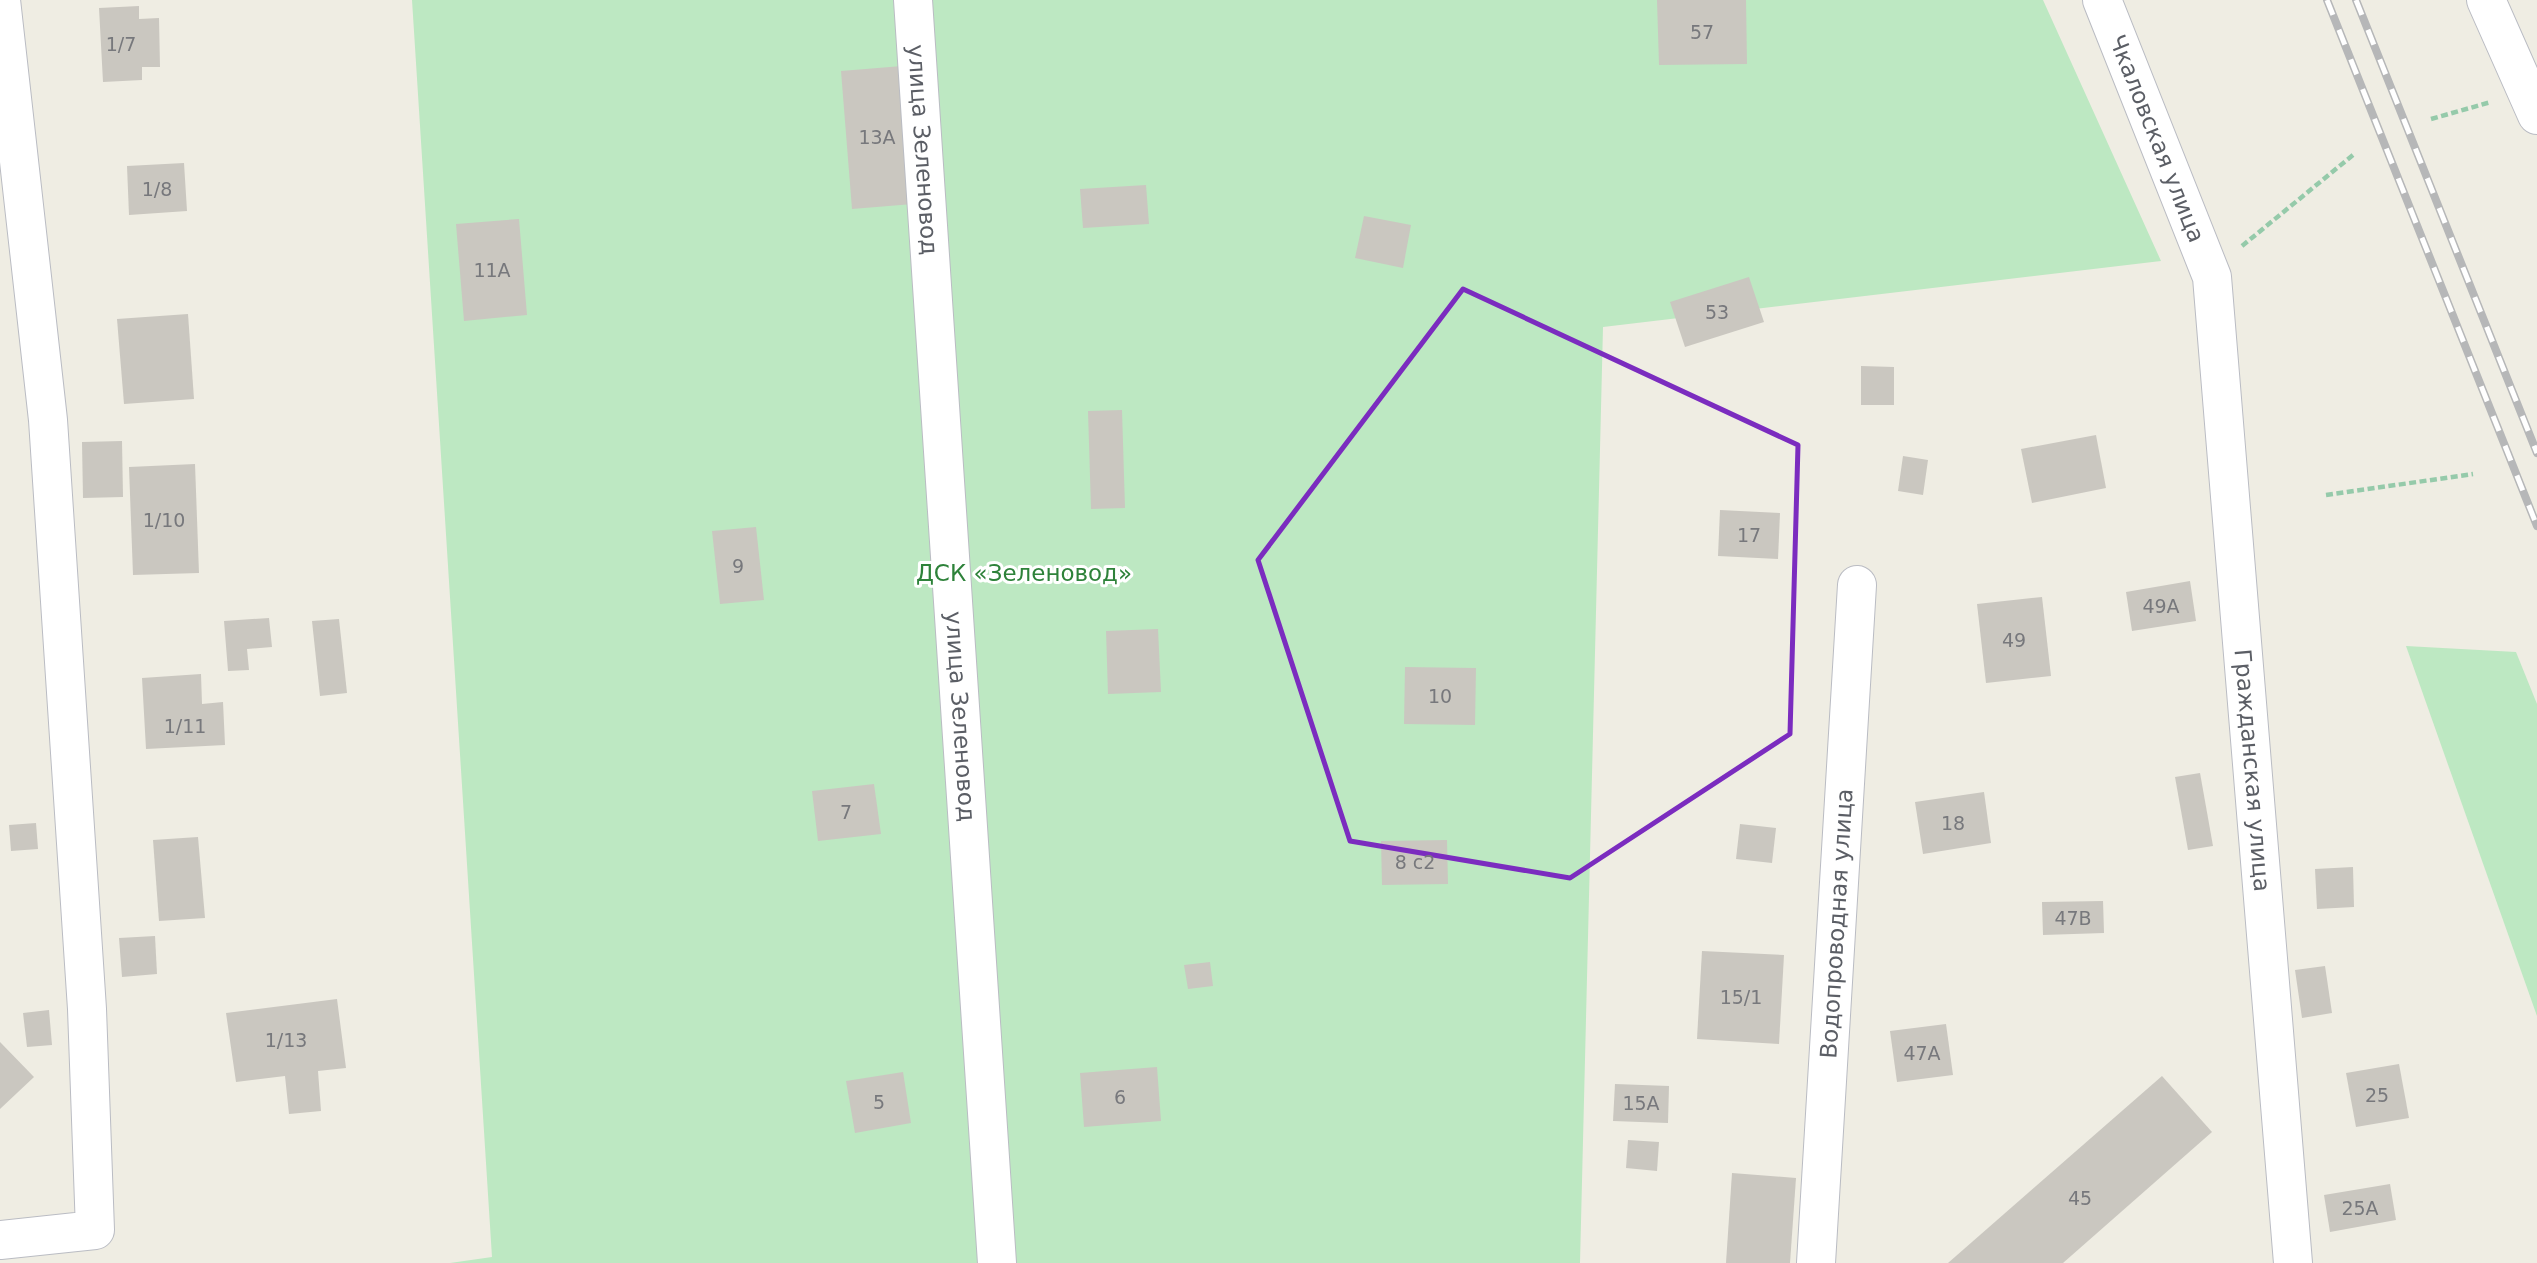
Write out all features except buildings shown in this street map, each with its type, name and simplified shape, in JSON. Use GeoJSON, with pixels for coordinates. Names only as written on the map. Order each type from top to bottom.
{"type":"FeatureCollection","features":[{"type":"Feature","properties":{"kind":"street"},"geometry":{"type":"LineString","coordinates":[[0,1240],[94,1230],[87,1009],[48,420],[1,0]]}},
{"type":"Feature","properties":{"kind":"street","name":"улица Зеленовод"},"geometry":{"type":"LineString","coordinates":[[913,0],[997,1263]]}},
{"type":"Feature","properties":{"kind":"street","name":"Чкаловская улица"},"geometry":{"type":"LineString","coordinates":[[2102,0],[2211,277]]}},
{"type":"Feature","properties":{"kind":"street"},"geometry":{"type":"LineString","coordinates":[[2486,0],[2534,106]]}},
{"type":"Feature","properties":{"kind":"street","name":"Гражданская улица"},"geometry":{"type":"LineString","coordinates":[[2211,277],[2293,1263]]}},
{"type":"Feature","properties":{"kind":"street","name":"Водопроводная улица"},"geometry":{"type":"LineString","coordinates":[[1816,1263],[1857,585]]}},
{"type":"Feature","properties":{"kind":"path"},"geometry":{"type":"LineString","coordinates":[[2431,119],[2534,106]]}},
{"type":"Feature","properties":{"kind":"path"},"geometry":{"type":"LineString","coordinates":[[2211,277],[2225,260],[2353,155]]}},
{"type":"Feature","properties":{"kind":"path"},"geometry":{"type":"LineString","coordinates":[[2326,495],[2473,474]]}},
{"type":"Feature","properties":{"kind":"highlighted area"},"geometry":{"type":"Polygon","coordinates":[[[1463,289],[1798,445],[1790,734],[1570,878],[1350,841],[1258,560],[1463,289]]]}},
{"type":"Feature","properties":{"kind":"green space","name":"ДСК «Зеленовод»"},"geometry":{"type":"Polygon","coordinates":[[[412,0],[2043,0],[2161,261],[1603,327],[1580,1263],[450,1263],[492,1257],[412,0]]]}},
{"type":"Feature","properties":{"kind":"green space"},"geometry":{"type":"Polygon","coordinates":[[[2406,646],[2516,652],[2537,704],[2537,1016],[2406,646]]]}},
{"type":"Feature","properties":{"kind":"railway"},"geometry":{"type":"LineString","coordinates":[[2327,0],[2537,526]]}},
{"type":"Feature","properties":{"kind":"railway"},"geometry":{"type":"LineString","coordinates":[[2356,0],[2537,453]]}}]}
